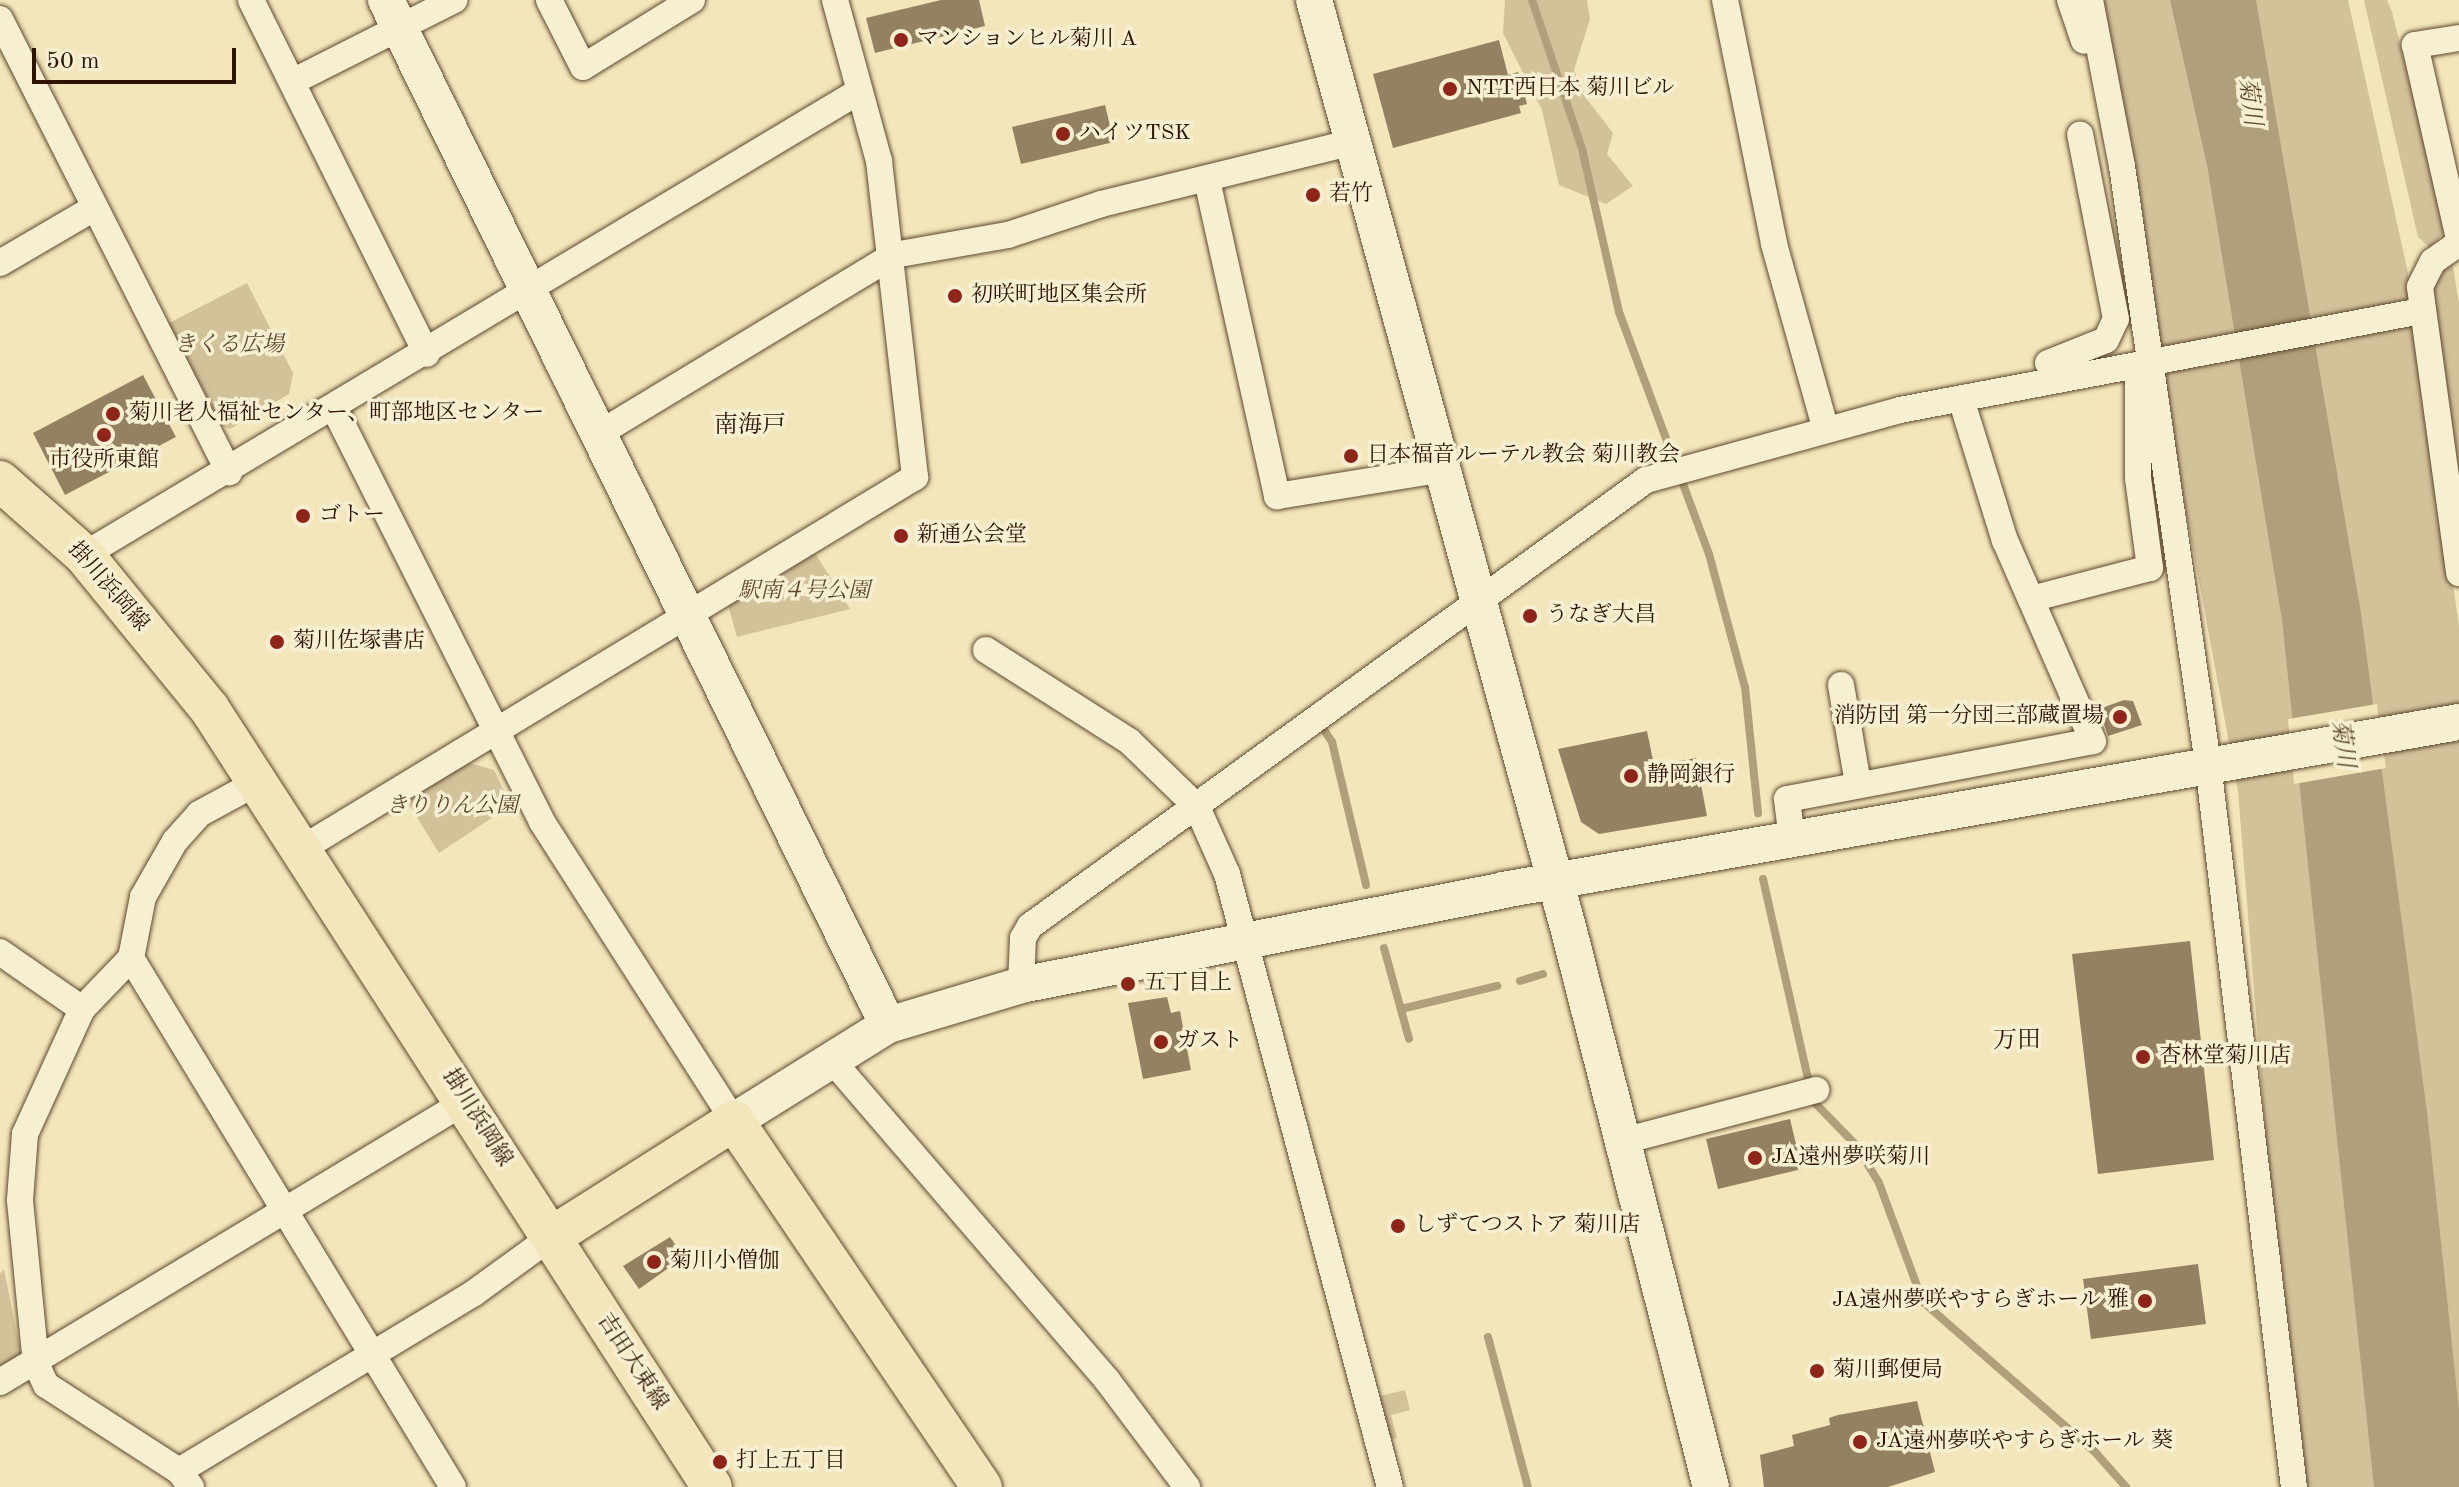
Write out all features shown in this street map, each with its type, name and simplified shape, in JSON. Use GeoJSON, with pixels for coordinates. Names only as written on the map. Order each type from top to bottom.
{"type":"FeatureCollection","features":[{"type":"Feature","properties":{"kind":"main road","name":"掛川浜岡線"},"geometry":{"type":"LineString","coordinates":[[0,481],[84,555],[209,708],[468,1100],[551,1237]]}},
{"type":"Feature","properties":{"kind":"main road"},"geometry":{"type":"LineString","coordinates":[[551,1237],[734,1121],[982,1487]]}},
{"type":"Feature","properties":{"kind":"main road","name":"吉田大東線"},"geometry":{"type":"LineString","coordinates":[[551,1237],[712,1487]]}},
{"type":"Feature","properties":{"kind":"street"},"geometry":{"type":"LineString","coordinates":[[251,0],[427,354]]}},
{"type":"Feature","properties":{"kind":"street"},"geometry":{"type":"LineString","coordinates":[[292,82],[393,14],[454,0]]}},
{"type":"Feature","properties":{"kind":"street"},"geometry":{"type":"LineString","coordinates":[[549,0],[583,67],[692,0]]}},
{"type":"Feature","properties":{"kind":"street"},"geometry":{"type":"LineString","coordinates":[[303,848],[915,477],[894,255],[879,161],[835,0]]}},
{"type":"Feature","properties":{"kind":"street"},"geometry":{"type":"LineString","coordinates":[[1314,0],[1481,603],[1711,1487]]}},
{"type":"Feature","properties":{"kind":"street"},"geometry":{"type":"LineString","coordinates":[[1725,0],[1774,244],[1826,430]]}},
{"type":"Feature","properties":{"kind":"street"},"geometry":{"type":"LineString","coordinates":[[2070,0],[2114,128]]}},
{"type":"Feature","properties":{"kind":"street"},"geometry":{"type":"LineString","coordinates":[[2090,0],[2114,128],[2214,763],[2294,1487]]}},
{"type":"Feature","properties":{"kind":"street"},"geometry":{"type":"LineString","coordinates":[[393,14],[529,286],[888,1025]]}},
{"type":"Feature","properties":{"kind":"street"},"geometry":{"type":"LineString","coordinates":[[0,19],[229,472]]}},
{"type":"Feature","properties":{"kind":"street"},"geometry":{"type":"LineString","coordinates":[[2459,38],[2415,45],[2459,241],[2433,261],[2420,287],[2416,312],[2459,573]]}},
{"type":"Feature","properties":{"kind":"street"},"geometry":{"type":"LineString","coordinates":[[84,555],[427,354],[529,286],[858,92]]}},
{"type":"Feature","properties":{"kind":"street"},"geometry":{"type":"LineString","coordinates":[[1900,410],[1977,380],[2081,355],[2106,340],[2116,319],[2080,134]]}},
{"type":"Feature","properties":{"kind":"street"},"geometry":{"type":"LineString","coordinates":[[600,433],[894,255],[1008,235],[1101,204],[1353,142]]}},
{"type":"Feature","properties":{"kind":"street"},"geometry":{"type":"LineString","coordinates":[[1207,180],[1277,496],[1443,469]]}},
{"type":"Feature","properties":{"kind":"street"},"geometry":{"type":"LineString","coordinates":[[0,263],[94,208]]}},
{"type":"Feature","properties":{"kind":"street"},"geometry":{"type":"LineString","coordinates":[[1021,985],[1023,938],[1030,926],[1481,603],[1646,480],[1900,410],[2149,359],[2416,312]]}},
{"type":"Feature","properties":{"kind":"street"},"geometry":{"type":"LineString","coordinates":[[2031,599],[2150,568],[2138,478],[2149,359]]}},
{"type":"Feature","properties":{"kind":"street"},"geometry":{"type":"LineString","coordinates":[[1784,841],[1787,799],[1858,783],[2093,741],[2005,541],[1961,399]]}},
{"type":"Feature","properties":{"kind":"street"},"geometry":{"type":"LineString","coordinates":[[334,408],[542,822],[734,1121],[830,1058],[888,1025],[1021,985],[1738,849],[2459,722]]}},
{"type":"Feature","properties":{"kind":"street"},"geometry":{"type":"LineString","coordinates":[[986,650],[1129,741],[1197,807],[1227,874],[1390,1487]]}},
{"type":"Feature","properties":{"kind":"street"},"geometry":{"type":"LineString","coordinates":[[1841,685],[1858,783]]}},
{"type":"Feature","properties":{"kind":"street"},"geometry":{"type":"LineString","coordinates":[[258,782],[187,824],[143,897],[131,958],[82,1009],[25,1134],[20,1200],[36,1364],[46,1385],[185,1479],[551,1237]]}},
{"type":"Feature","properties":{"kind":"street"},"geometry":{"type":"LineString","coordinates":[[0,952],[82,1009]]}},
{"type":"Feature","properties":{"kind":"street"},"geometry":{"type":"LineString","coordinates":[[131,958],[453,1487]]}},
{"type":"Feature","properties":{"kind":"street"},"geometry":{"type":"LineString","coordinates":[[830,1058],[1107,1380],[1187,1487]]}},
{"type":"Feature","properties":{"kind":"street"},"geometry":{"type":"LineString","coordinates":[[1623,1141],[1810,1091]]}},
{"type":"Feature","properties":{"kind":"street"},"geometry":{"type":"LineString","coordinates":[[0,1382],[36,1364],[468,1100]]}},
{"type":"Feature","properties":{"kind":"green space"},"geometry":{"type":"Polygon","coordinates":[[[1505,0],[1587,0],[1590,19],[1574,70],[1586,98],[1613,133],[1607,154],[1633,186],[1606,204],[1559,185],[1542,110],[1503,33],[1505,0]]]}},
{"type":"Feature","properties":{"kind":"green space"},"geometry":{"type":"Polygon","coordinates":[[[2091,0],[2348,0],[2408,273],[2459,626],[2459,1487],[2294,1487],[2238,791],[2091,0]]]}},
{"type":"Feature","properties":{"kind":"green space"},"geometry":{"type":"Polygon","coordinates":[[[2364,0],[2387,0],[2392,12],[2447,229],[2430,248],[2418,237],[2364,0]]]}},
{"type":"Feature","properties":{"kind":"green space"},"geometry":{"type":"Polygon","coordinates":[[[2452,261],[2459,303],[2459,530],[2434,295],[2435,277],[2452,261]]]}},
{"type":"Feature","properties":{"kind":"green space","name":"きくる広場"},"geometry":{"type":"Polygon","coordinates":[[[247,283],[293,373],[289,394],[230,429],[219,425],[167,324],[247,283]]]}},
{"type":"Feature","properties":{"kind":"green space","name":"駅南４号公園"},"geometry":{"type":"Polygon","coordinates":[[[815,553],[850,609],[737,637],[728,605],[815,553]]]}},
{"type":"Feature","properties":{"kind":"green space","name":"きりりん公園"},"geometry":{"type":"Polygon","coordinates":[[[466,762],[494,770],[511,805],[439,853],[405,798],[466,762]]]}},
{"type":"Feature","properties":{"kind":"green space"},"geometry":{"type":"Polygon","coordinates":[[[4,1269],[21,1354],[0,1366],[0,1274],[4,1269]]]}},
{"type":"Feature","properties":{"kind":"green space"},"geometry":{"type":"Polygon","coordinates":[[[1405,1390],[1410,1410],[1391,1415],[1397,1438],[1388,1440],[1376,1397],[1405,1390]]]}},
{"type":"Feature","properties":{"kind":"water","name":"菊川"},"geometry":{"type":"Polygon","coordinates":[[[2170,0],[2256,0],[2361,613],[2427,1112],[2459,1410],[2459,1487],[2374,1487],[2282,620],[2207,165],[2170,0]]]}},
{"type":"Feature","properties":{"kind":"pier"},"geometry":{"type":"Polygon","coordinates":[[[2377,704],[2386,768],[2294,784],[2288,719],[2377,704]]]}},
{"type":"Feature","properties":{"kind":"building","name":"マンションヒル菊川 A"},"geometry":{"type":"Polygon","coordinates":[[[941,0],[979,0],[985,26],[875,53],[866,18],[941,0]]]}},
{"type":"Feature","properties":{"kind":"building","name":"NTT西日本 菊川ビル"},"geometry":{"type":"Polygon","coordinates":[[[1499,40],[1508,75],[1518,72],[1527,104],[1519,106],[1521,113],[1393,148],[1373,74],[1499,40]]]}},
{"type":"Feature","properties":{"kind":"building","name":"ハイツTSK"},"geometry":{"type":"Polygon","coordinates":[[[1105,105],[1114,142],[1021,164],[1012,127],[1105,105]]]}},
{"type":"Feature","properties":{"kind":"building","name":"市役所東館"},"geometry":{"type":"Polygon","coordinates":[[[143,375],[176,437],[65,495],[33,433],[143,375]]]}},
{"type":"Feature","properties":{"kind":"building","name":"消防団 第一分団三部蔵置場"},"geometry":{"type":"Polygon","coordinates":[[[2124,700],[2133,701],[2142,725],[2108,736],[2099,709],[2124,700]]]}},
{"type":"Feature","properties":{"kind":"building","name":"静岡銀行"},"geometry":{"type":"Polygon","coordinates":[[[1647,731],[1654,765],[1696,758],[1707,816],[1599,834],[1581,822],[1558,749],[1647,731]]]}},
{"type":"Feature","properties":{"kind":"building","name":"杏林堂菊川店"},"geometry":{"type":"Polygon","coordinates":[[[2190,941],[2214,1160],[2098,1174],[2072,954],[2190,941]]]}},
{"type":"Feature","properties":{"kind":"building","name":"ガスト"},"geometry":{"type":"Polygon","coordinates":[[[1167,997],[1171,1013],[1180,1011],[1191,1070],[1143,1079],[1128,1003],[1167,997]]]}},
{"type":"Feature","properties":{"kind":"building","name":"JA遠州夢咲菊川"},"geometry":{"type":"Polygon","coordinates":[[[1790,1119],[1802,1169],[1718,1189],[1706,1139],[1790,1119]]]}},
{"type":"Feature","properties":{"kind":"building","name":"菊川小僧伽"},"geometry":{"type":"Polygon","coordinates":[[[670,1237],[684,1257],[639,1289],[623,1266],[670,1237]]]}},
{"type":"Feature","properties":{"kind":"building","name":"JA遠州夢咲やすらぎホール 雅"},"geometry":{"type":"Polygon","coordinates":[[[2198,1264],[2206,1324],[2091,1339],[2083,1279],[2198,1264]]]}},
{"type":"Feature","properties":{"kind":"building","name":"JA遠州夢咲やすらぎホール 葵"},"geometry":{"type":"Polygon","coordinates":[[[1917,1401],[1935,1472],[1888,1487],[1764,1487],[1760,1455],[1794,1446],[1792,1435],[1830,1425],[1829,1418],[1838,1415],[1917,1401]]]}},
{"type":"Feature","properties":{"kind":"waterway"},"geometry":{"type":"LineString","coordinates":[[1532,0],[1582,149],[1619,312],[1709,554],[1745,687],[1758,813]]}},
{"type":"Feature","properties":{"kind":"waterway"},"geometry":{"type":"LineString","coordinates":[[1322,727],[1332,742],[1366,885]]}},
{"type":"Feature","properties":{"kind":"waterway"},"geometry":{"type":"LineString","coordinates":[[1763,879],[1813,1101],[1856,1145],[1879,1183],[1923,1302],[2095,1452],[2126,1487]]}},
{"type":"Feature","properties":{"kind":"waterway"},"geometry":{"type":"LineString","coordinates":[[1384,948],[1409,1039]]}},
{"type":"Feature","properties":{"kind":"waterway"},"geometry":{"type":"LineString","coordinates":[[1520,981],[1543,974]]}},
{"type":"Feature","properties":{"kind":"waterway"},"geometry":{"type":"LineString","coordinates":[[1401,1009],[1497,986]]}},
{"type":"Feature","properties":{"kind":"waterway"},"geometry":{"type":"LineString","coordinates":[[1488,1337],[1528,1487]]}},
{"type":"Feature","properties":{"kind":"place","name":"マンションヒル菊川 A"},"geometry":{"type":"Point","coordinates":[901,40]}},
{"type":"Feature","properties":{"kind":"place","name":"NTT西日本 菊川ビル"},"geometry":{"type":"Point","coordinates":[1450,89]}},
{"type":"Feature","properties":{"kind":"place","name":"ハイツTSK"},"geometry":{"type":"Point","coordinates":[1063,134]}},
{"type":"Feature","properties":{"kind":"place","name":"若竹"},"geometry":{"type":"Point","coordinates":[1313,195]}},
{"type":"Feature","properties":{"kind":"place","name":"初咲町地区集会所"},"geometry":{"type":"Point","coordinates":[955,296]}},
{"type":"Feature","properties":{"kind":"place","name":"菊川老人福祉センター、町部地区センター"},"geometry":{"type":"Point","coordinates":[113,414]}},
{"type":"Feature","properties":{"kind":"place","name":"市役所東館"},"geometry":{"type":"Point","coordinates":[104,435]}},
{"type":"Feature","properties":{"kind":"place","name":"日本福音ルーテル教会 菊川教会"},"geometry":{"type":"Point","coordinates":[1351,456]}},
{"type":"Feature","properties":{"kind":"place","name":"ゴトー"},"geometry":{"type":"Point","coordinates":[303,516]}},
{"type":"Feature","properties":{"kind":"place","name":"新通公会堂"},"geometry":{"type":"Point","coordinates":[901,536]}},
{"type":"Feature","properties":{"kind":"place","name":"うなぎ大昌"},"geometry":{"type":"Point","coordinates":[1530,616]}},
{"type":"Feature","properties":{"kind":"place","name":"菊川佐塚書店"},"geometry":{"type":"Point","coordinates":[277,642]}},
{"type":"Feature","properties":{"kind":"place","name":"消防団 第一分団三部蔵置場"},"geometry":{"type":"Point","coordinates":[2120,717]}},
{"type":"Feature","properties":{"kind":"place","name":"静岡銀行"},"geometry":{"type":"Point","coordinates":[1631,776]}},
{"type":"Feature","properties":{"kind":"place","name":"五丁目上"},"geometry":{"type":"Point","coordinates":[1128,984]}},
{"type":"Feature","properties":{"kind":"place","name":"ガスト"},"geometry":{"type":"Point","coordinates":[1161,1042]}},
{"type":"Feature","properties":{"kind":"place","name":"杏林堂菊川店"},"geometry":{"type":"Point","coordinates":[2143,1057]}},
{"type":"Feature","properties":{"kind":"place","name":"JA遠州夢咲菊川"},"geometry":{"type":"Point","coordinates":[1755,1158]}},
{"type":"Feature","properties":{"kind":"place","name":"しずてつストア 菊川店"},"geometry":{"type":"Point","coordinates":[1398,1226]}},
{"type":"Feature","properties":{"kind":"place","name":"菊川小僧伽"},"geometry":{"type":"Point","coordinates":[654,1262]}},
{"type":"Feature","properties":{"kind":"place","name":"JA遠州夢咲やすらぎホール 雅"},"geometry":{"type":"Point","coordinates":[2145,1301]}},
{"type":"Feature","properties":{"kind":"place","name":"菊川郵便局"},"geometry":{"type":"Point","coordinates":[1817,1371]}},
{"type":"Feature","properties":{"kind":"place","name":"JA遠州夢咲やすらぎホール 葵"},"geometry":{"type":"Point","coordinates":[1860,1442]}},
{"type":"Feature","properties":{"kind":"place","name":"打上五丁目"},"geometry":{"type":"Point","coordinates":[720,1462]}},
{"type":"Feature","properties":{"kind":"district","name":"南海戸"},"geometry":{"type":"Point","coordinates":[750,427]}},
{"type":"Feature","properties":{"kind":"district","name":"万田"},"geometry":{"type":"Point","coordinates":[2017,1042]}}]}
